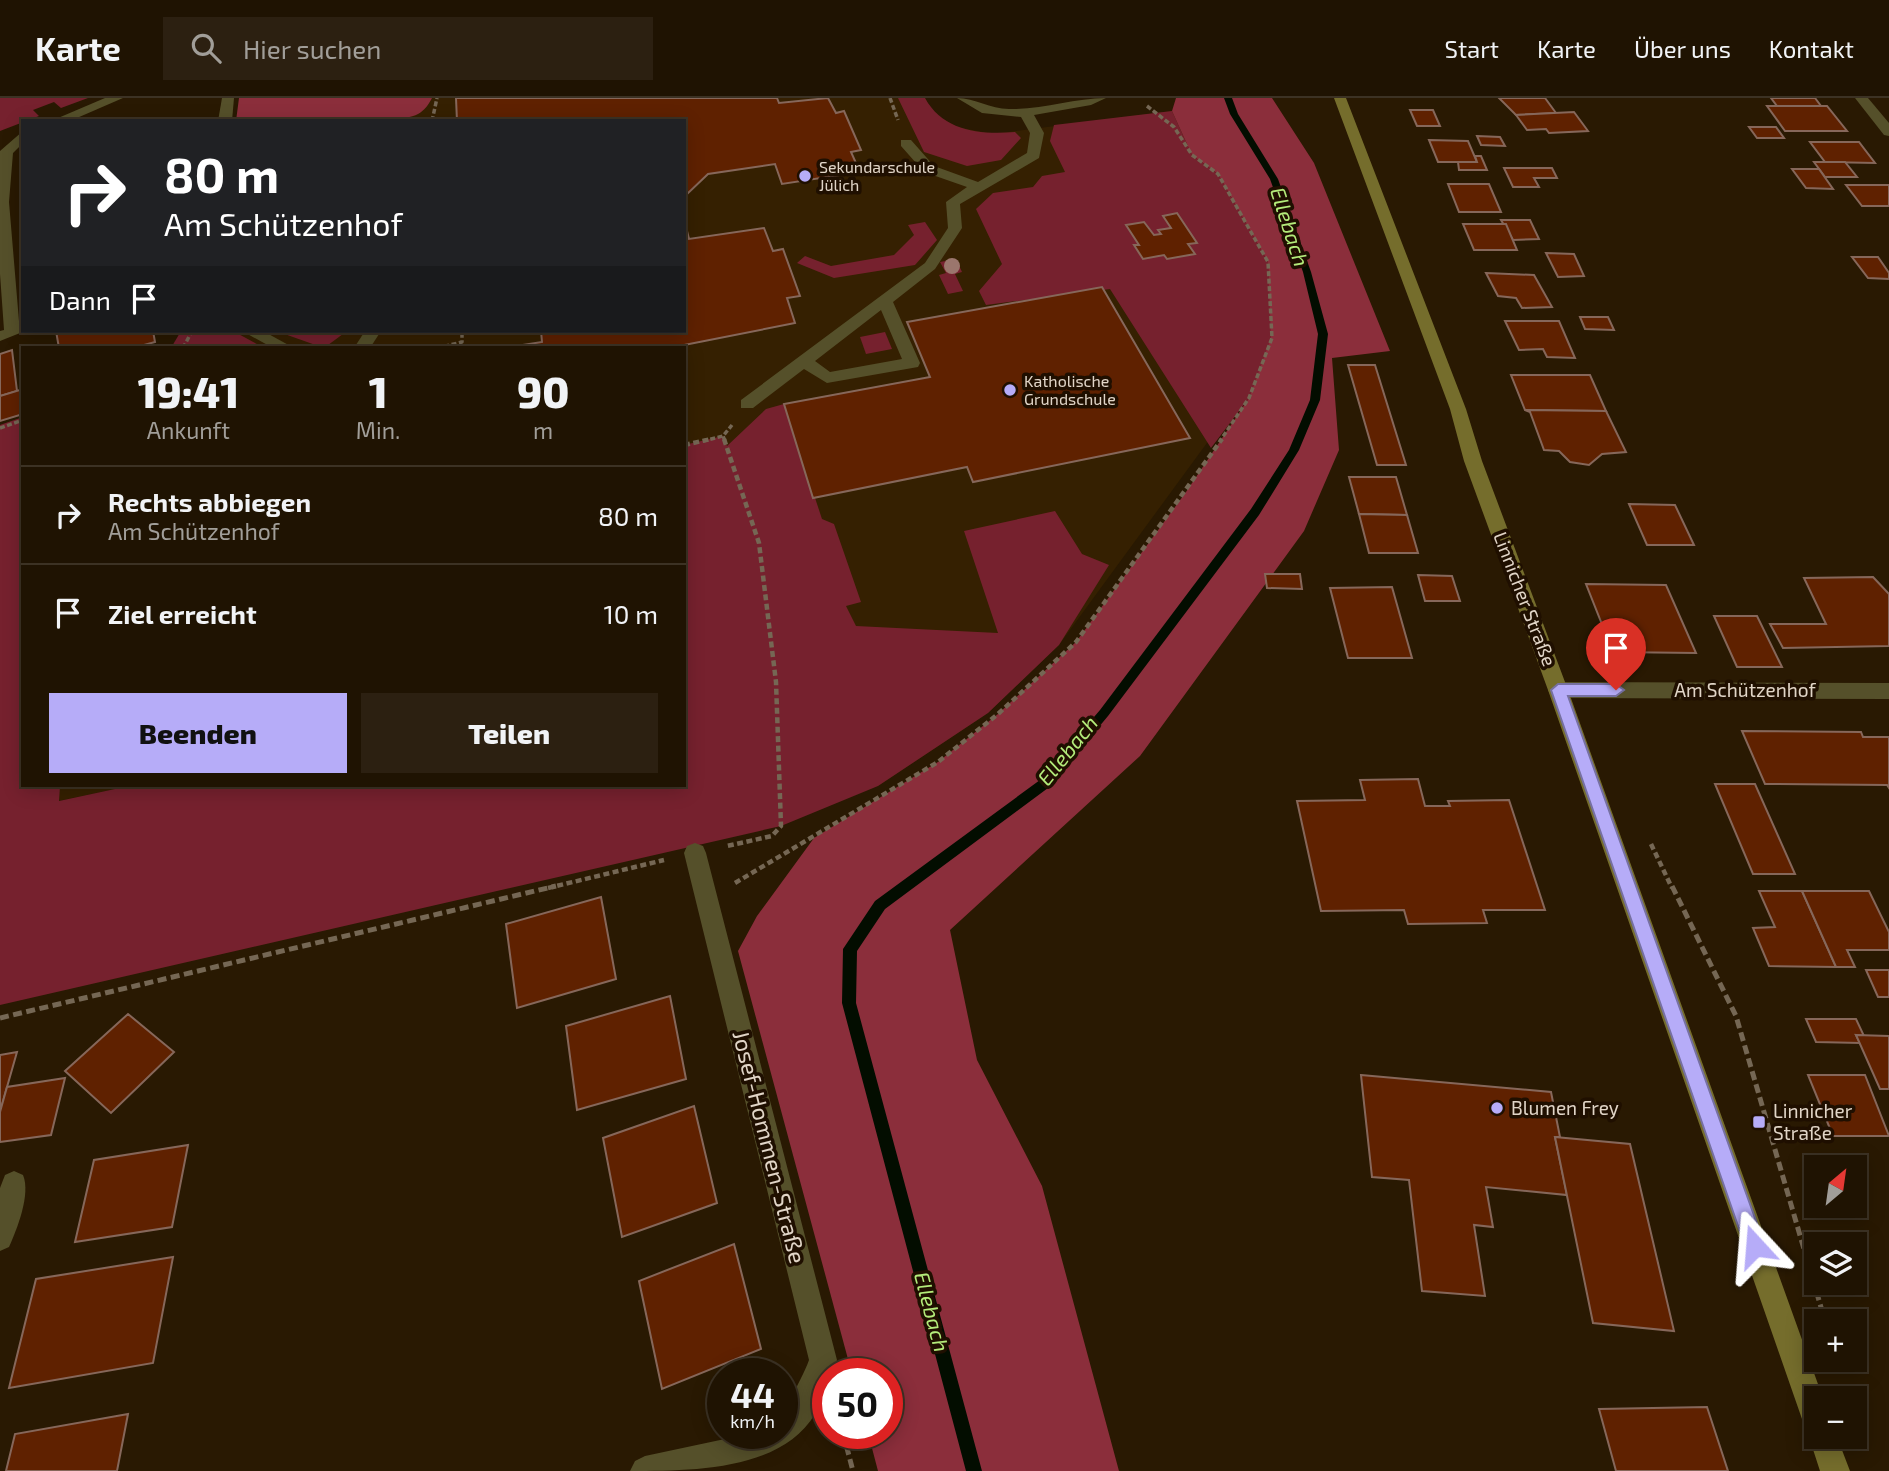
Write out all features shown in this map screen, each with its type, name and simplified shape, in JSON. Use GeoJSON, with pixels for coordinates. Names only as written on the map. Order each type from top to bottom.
{"type":"FeatureCollection","features":[{"type":"Feature","properties":{"kind":"main road","name":"Linnicher Straße"},"geometry":{"type":"LineString","coordinates":[[1340,98],[1458,409],[1473,461],[1558,690],[1804,1386]]}},
{"type":"Feature","properties":{"kind":"main road"},"geometry":{"type":"LineString","coordinates":[[1827,1449],[1835,1471]]}},
{"type":"Feature","properties":{"kind":"street"},"geometry":{"type":"LineString","coordinates":[[62,119],[117,98]]}},
{"type":"Feature","properties":{"kind":"street"},"geometry":{"type":"LineString","coordinates":[[225,119],[228,98]]}},
{"type":"Feature","properties":{"kind":"street"},"geometry":{"type":"LineString","coordinates":[[963,98],[978,109],[995,113],[1026,113],[1100,98]]}},
{"type":"Feature","properties":{"kind":"street"},"geometry":{"type":"LineString","coordinates":[[1861,98],[1889,132]]}},
{"type":"Feature","properties":{"kind":"street"},"geometry":{"type":"LineString","coordinates":[[747,404],[930,266],[956,228],[953,202],[977,186],[1011,171],[1034,155],[1037,133],[1026,113]]}},
{"type":"Feature","properties":{"kind":"street"},"geometry":{"type":"LineString","coordinates":[[0,337],[12,333],[1,202],[6,152],[21,137]]}},
{"type":"Feature","properties":{"kind":"street"},"geometry":{"type":"LineString","coordinates":[[906,143],[929,169],[977,186]]}},
{"type":"Feature","properties":{"kind":"street"},"geometry":{"type":"LineString","coordinates":[[804,361],[827,378],[912,363],[885,302]]}},
{"type":"Feature","properties":{"kind":"street"},"geometry":{"type":"LineString","coordinates":[[254,333],[282,346]]}},
{"type":"Feature","properties":{"kind":"street","name":"Am Schützenhof"},"geometry":{"type":"LineString","coordinates":[[1558,690],[1889,691]]}},
{"type":"Feature","properties":{"kind":"street","name":"Josef-Hommen-Straße"},"geometry":{"type":"LineString","coordinates":[[695,853],[823,1360],[798,1416]]}},
{"type":"Feature","properties":{"kind":"street"},"geometry":{"type":"LineString","coordinates":[[0,1238],[15,1184]]}},
{"type":"Feature","properties":{"kind":"street","name":"Josef-Hommen-Straße"},"geometry":{"type":"LineString","coordinates":[[645,1471],[746,1449]]}},
{"type":"Feature","properties":{"kind":"path"},"geometry":{"type":"LineString","coordinates":[[433,119],[438,98]]}},
{"type":"Feature","properties":{"kind":"path"},"geometry":{"type":"LineString","coordinates":[[707,899],[938,762],[998,715],[1076,642],[1186,492],[1249,398],[1272,338],[1268,262],[1218,174],[1192,155],[1174,127],[1147,106]]}},
{"type":"Feature","properties":{"kind":"path"},"geometry":{"type":"LineString","coordinates":[[445,346],[462,342],[462,333]]}},
{"type":"Feature","properties":{"kind":"path"},"geometry":{"type":"LineString","coordinates":[[686,445],[723,436],[747,404]]}},
{"type":"Feature","properties":{"kind":"path"},"geometry":{"type":"LineString","coordinates":[[0,428],[21,421]]}},
{"type":"Feature","properties":{"kind":"path"},"geometry":{"type":"LineString","coordinates":[[0,1018],[772,836],[781,826],[776,682],[759,543],[723,436]]}},
{"type":"Feature","properties":{"kind":"path"},"geometry":{"type":"LineString","coordinates":[[847,1449],[853,1471]]}},
{"type":"Feature","properties":{"kind":"shaded area"},"geometry":{"type":"Polygon","coordinates":[[[0,98],[88,98],[61,108],[54,102],[33,110],[39,116],[21,119],[21,123],[0,131],[0,98]]]}},
{"type":"Feature","properties":{"kind":"shaded area"},"geometry":{"type":"Polygon","coordinates":[[[239,98],[432,98],[420,113],[398,119],[236,119],[239,98]]]}},
{"type":"Feature","properties":{"kind":"shaded area"},"geometry":{"type":"Polygon","coordinates":[[[246,98],[925,98],[934,114],[957,127],[993,134],[1172,111],[1248,242],[1234,406],[1059,645],[988,713],[878,786],[0,840],[111,790],[0,813],[0,450],[21,787],[686,787],[686,346],[210,346],[217,333],[686,333],[686,119],[241,119],[246,98]]]}},
{"type":"Feature","properties":{"kind":"shaded area"},"geometry":{"type":"Polygon","coordinates":[[[898,98],[925,98],[942,118],[952,124],[989,133],[1015,132],[1021,138],[1001,160],[967,166],[924,152],[898,98]]]}},
{"type":"Feature","properties":{"kind":"shaded area"},"geometry":{"type":"Polygon","coordinates":[[[1176,98],[1272,98],[1314,163],[1390,351],[1332,358],[1339,450],[1304,531],[1140,756],[950,930],[977,1060],[1042,1186],[1119,1471],[878,1471],[872,1449],[903,1449],[903,1358],[848,1358],[738,951],[757,916],[814,838],[938,762],[998,714],[1076,642],[1186,492],[1249,398],[1271,338],[1268,262],[1218,174],[1192,155],[1172,111],[1176,98]]]}},
{"type":"Feature","properties":{"kind":"shaded area"},"geometry":{"type":"Polygon","coordinates":[[[1172,111],[1192,155],[1218,174],[1268,262],[1272,338],[1249,398],[1211,448],[1110,289],[986,305],[979,291],[1002,264],[976,209],[993,193],[1033,187],[1042,176],[1065,172],[1050,141],[1054,125],[1172,111]]]}},
{"type":"Feature","properties":{"kind":"shaded area"},"geometry":{"type":"Polygon","coordinates":[[[925,222],[937,240],[915,265],[834,278],[797,263],[805,256],[831,266],[894,255],[914,235],[908,225],[925,222]]]}},
{"type":"Feature","properties":{"kind":"shaded area"},"geometry":{"type":"Polygon","coordinates":[[[956,259],[962,272],[955,274],[963,291],[948,294],[939,275],[946,273],[940,262],[956,259]]]}},
{"type":"Feature","properties":{"kind":"shaded area"},"geometry":{"type":"Polygon","coordinates":[[[885,332],[892,349],[866,354],[860,337],[885,332]]]}},
{"type":"Feature","properties":{"kind":"shaded area"},"geometry":{"type":"Polygon","coordinates":[[[180,333],[237,333],[260,346],[172,346],[180,333]]]}},
{"type":"Feature","properties":{"kind":"shaded area"},"geometry":{"type":"Polygon","coordinates":[[[282,333],[344,333],[327,346],[318,346],[282,333]]]}},
{"type":"Feature","properties":{"kind":"shaded area"},"geometry":{"type":"Polygon","coordinates":[[[784,404],[822,519],[834,524],[861,602],[846,606],[856,626],[998,633],[964,531],[1055,511],[1082,554],[1109,565],[1059,645],[988,713],[878,786],[781,826],[0,1005],[0,425],[21,418],[21,787],[60,787],[59,801],[116,787],[686,787],[686,445],[723,436],[727,446],[766,409],[784,404]]]}},
{"type":"Feature","properties":{"kind":"building"},"geometry":{"type":"Polygon","coordinates":[[[456,98],[777,98],[779,103],[828,98],[836,113],[844,111],[861,150],[851,152],[860,172],[782,184],[775,164],[708,174],[686,195],[686,119],[457,119],[456,98]]]}},
{"type":"Feature","properties":{"kind":"building"},"geometry":{"type":"Polygon","coordinates":[[[1499,98],[1545,98],[1556,113],[1516,115],[1499,98]]]}},
{"type":"Feature","properties":{"kind":"building"},"geometry":{"type":"Polygon","coordinates":[[[1771,98],[1815,98],[1821,106],[1777,106],[1771,98]]]}},
{"type":"Feature","properties":{"kind":"building"},"geometry":{"type":"Polygon","coordinates":[[[1767,106],[1827,106],[1847,131],[1785,131],[1767,106]]]}},
{"type":"Feature","properties":{"kind":"building"},"geometry":{"type":"Polygon","coordinates":[[[1410,110],[1433,110],[1440,126],[1417,126],[1410,110]]]}},
{"type":"Feature","properties":{"kind":"building"},"geometry":{"type":"Polygon","coordinates":[[[1574,112],[1588,131],[1549,133],[1546,129],[1527,130],[1516,115],[1574,112]]]}},
{"type":"Feature","properties":{"kind":"building"},"geometry":{"type":"Polygon","coordinates":[[[1749,127],[1776,127],[1784,138],[1757,138],[1749,127]]]}},
{"type":"Feature","properties":{"kind":"building"},"geometry":{"type":"Polygon","coordinates":[[[1477,136],[1500,137],[1505,146],[1481,145],[1477,136]]]}},
{"type":"Feature","properties":{"kind":"building"},"geometry":{"type":"Polygon","coordinates":[[[1429,140],[1468,141],[1477,162],[1438,162],[1429,140]]]}},
{"type":"Feature","properties":{"kind":"building"},"geometry":{"type":"Polygon","coordinates":[[[1810,142],[1859,142],[1875,163],[1825,162],[1810,142]]]}},
{"type":"Feature","properties":{"kind":"building"},"geometry":{"type":"Polygon","coordinates":[[[1475,156],[1481,156],[1487,170],[1459,170],[1458,162],[1477,162],[1475,156]]]}},
{"type":"Feature","properties":{"kind":"building"},"geometry":{"type":"Polygon","coordinates":[[[1814,162],[1845,162],[1857,177],[1825,177],[1814,162]]]}},
{"type":"Feature","properties":{"kind":"building"},"geometry":{"type":"Polygon","coordinates":[[[1504,168],[1552,168],[1557,178],[1534,178],[1539,187],[1513,187],[1504,168]]]}},
{"type":"Feature","properties":{"kind":"building"},"geometry":{"type":"Polygon","coordinates":[[[1792,169],[1819,169],[1833,189],[1806,188],[1792,169]]]}},
{"type":"Feature","properties":{"kind":"building"},"geometry":{"type":"Polygon","coordinates":[[[1448,184],[1489,184],[1501,212],[1459,212],[1448,184]]]}},
{"type":"Feature","properties":{"kind":"building"},"geometry":{"type":"Polygon","coordinates":[[[1846,185],[1889,185],[1889,206],[1862,206],[1846,185]]]}},
{"type":"Feature","properties":{"kind":"building"},"geometry":{"type":"Polygon","coordinates":[[[1177,213],[1197,243],[1188,244],[1195,254],[1167,259],[1164,255],[1143,259],[1134,245],[1139,245],[1126,225],[1144,222],[1154,235],[1161,234],[1158,230],[1171,228],[1163,216],[1177,213]]]}},
{"type":"Feature","properties":{"kind":"building"},"geometry":{"type":"Polygon","coordinates":[[[1501,220],[1530,220],[1539,239],[1513,240],[1501,220]]]}},
{"type":"Feature","properties":{"kind":"building"},"geometry":{"type":"Polygon","coordinates":[[[1463,224],[1506,224],[1517,250],[1474,250],[1463,224]]]}},
{"type":"Feature","properties":{"kind":"building"},"geometry":{"type":"Polygon","coordinates":[[[686,227],[689,239],[764,228],[773,251],[783,249],[800,296],[787,298],[795,323],[679,346],[517,346],[542,342],[541,333],[686,333],[686,227]]]}},
{"type":"Feature","properties":{"kind":"building"},"geometry":{"type":"Polygon","coordinates":[[[1546,253],[1574,254],[1584,276],[1558,277],[1546,253]]]}},
{"type":"Feature","properties":{"kind":"building"},"geometry":{"type":"Polygon","coordinates":[[[1852,257],[1878,257],[1889,273],[1889,279],[1868,278],[1852,257]]]}},
{"type":"Feature","properties":{"kind":"building"},"geometry":{"type":"Polygon","coordinates":[[[1486,273],[1534,275],[1552,307],[1522,308],[1516,298],[1498,296],[1486,273]]]}},
{"type":"Feature","properties":{"kind":"building","name":"Katholische Grundschule"},"geometry":{"type":"Polygon","coordinates":[[[1102,287],[1190,438],[973,482],[967,467],[813,498],[784,404],[930,377],[907,322],[1102,287]]]}},
{"type":"Feature","properties":{"kind":"building"},"geometry":{"type":"Polygon","coordinates":[[[1580,317],[1608,317],[1614,330],[1585,329],[1580,317]]]}},
{"type":"Feature","properties":{"kind":"building"},"geometry":{"type":"Polygon","coordinates":[[[1505,321],[1559,321],[1575,358],[1547,357],[1543,349],[1519,350],[1505,321]]]}},
{"type":"Feature","properties":{"kind":"building"},"geometry":{"type":"Polygon","coordinates":[[[56,333],[153,333],[155,342],[140,346],[59,346],[56,333]]]}},
{"type":"Feature","properties":{"kind":"building"},"geometry":{"type":"Polygon","coordinates":[[[12,350],[17,391],[0,396],[0,354],[12,350]]]}},
{"type":"Feature","properties":{"kind":"building"},"geometry":{"type":"Polygon","coordinates":[[[1348,365],[1375,365],[1406,465],[1377,465],[1348,365]]]}},
{"type":"Feature","properties":{"kind":"building"},"geometry":{"type":"Polygon","coordinates":[[[1511,375],[1590,375],[1606,411],[1525,410],[1511,375]]]}},
{"type":"Feature","properties":{"kind":"building"},"geometry":{"type":"Polygon","coordinates":[[[21,390],[21,415],[0,421],[0,396],[21,390]]]}},
{"type":"Feature","properties":{"kind":"building"},"geometry":{"type":"Polygon","coordinates":[[[1525,410],[1606,411],[1626,452],[1602,454],[1589,465],[1570,462],[1559,451],[1544,450],[1530,412],[1525,410]]]}},
{"type":"Feature","properties":{"kind":"building"},"geometry":{"type":"Polygon","coordinates":[[[1349,477],[1396,477],[1407,515],[1359,514],[1349,477]]]}},
{"type":"Feature","properties":{"kind":"building"},"geometry":{"type":"Polygon","coordinates":[[[1629,504],[1675,505],[1694,545],[1647,545],[1629,504]]]}},
{"type":"Feature","properties":{"kind":"building"},"geometry":{"type":"Polygon","coordinates":[[[1359,514],[1407,515],[1418,553],[1369,553],[1359,514]]]}},
{"type":"Feature","properties":{"kind":"building"},"geometry":{"type":"Polygon","coordinates":[[[1265,574],[1300,574],[1302,589],[1267,588],[1265,574]]]}},
{"type":"Feature","properties":{"kind":"building"},"geometry":{"type":"Polygon","coordinates":[[[1418,575],[1452,576],[1460,601],[1425,601],[1418,575]]]}},
{"type":"Feature","properties":{"kind":"building"},"geometry":{"type":"Polygon","coordinates":[[[1873,577],[1889,594],[1889,646],[1783,648],[1770,624],[1826,624],[1804,578],[1873,577]]]}},
{"type":"Feature","properties":{"kind":"building"},"geometry":{"type":"Polygon","coordinates":[[[1586,584],[1666,585],[1696,653],[1613,652],[1586,584]]]}},
{"type":"Feature","properties":{"kind":"building"},"geometry":{"type":"Polygon","coordinates":[[[1392,587],[1412,658],[1348,658],[1330,588],[1392,587]]]}},
{"type":"Feature","properties":{"kind":"building"},"geometry":{"type":"Polygon","coordinates":[[[1714,616],[1757,616],[1782,667],[1737,667],[1714,616]]]}},
{"type":"Feature","properties":{"kind":"building"},"geometry":{"type":"Polygon","coordinates":[[[1742,731],[1861,732],[1863,737],[1889,737],[1889,788],[1887,785],[1765,784],[1742,731]]]}},
{"type":"Feature","properties":{"kind":"building"},"geometry":{"type":"Polygon","coordinates":[[[1418,779],[1425,806],[1450,806],[1448,801],[1509,800],[1545,910],[1483,910],[1487,923],[1408,924],[1404,910],[1321,911],[1297,801],[1365,800],[1360,780],[1418,779]]]}},
{"type":"Feature","properties":{"kind":"building"},"geometry":{"type":"Polygon","coordinates":[[[1715,784],[1755,784],[1795,874],[1753,874],[1715,784]]]}},
{"type":"Feature","properties":{"kind":"building"},"geometry":{"type":"Polygon","coordinates":[[[1759,891],[1802,891],[1836,967],[1769,966],[1753,928],[1775,927],[1759,891]]]}},
{"type":"Feature","properties":{"kind":"building"},"geometry":{"type":"Polygon","coordinates":[[[1802,891],[1869,891],[1889,932],[1889,950],[1847,950],[1855,967],[1836,967],[1802,891]]]}},
{"type":"Feature","properties":{"kind":"building"},"geometry":{"type":"Polygon","coordinates":[[[601,897],[616,979],[517,1008],[506,924],[601,897]]]}},
{"type":"Feature","properties":{"kind":"building"},"geometry":{"type":"Polygon","coordinates":[[[1866,970],[1889,970],[1889,997],[1878,997],[1866,970]]]}},
{"type":"Feature","properties":{"kind":"building"},"geometry":{"type":"Polygon","coordinates":[[[670,996],[686,1079],[577,1110],[566,1026],[670,996]]]}},
{"type":"Feature","properties":{"kind":"building"},"geometry":{"type":"Polygon","coordinates":[[[128,1014],[174,1052],[111,1113],[65,1071],[128,1014]]]}},
{"type":"Feature","properties":{"kind":"building"},"geometry":{"type":"Polygon","coordinates":[[[1806,1019],[1856,1019],[1864,1036],[1856,1035],[1860,1043],[1816,1042],[1806,1019]]]}},
{"type":"Feature","properties":{"kind":"building"},"geometry":{"type":"Polygon","coordinates":[[[1856,1035],[1889,1036],[1889,1089],[1880,1089],[1856,1035]]]}},
{"type":"Feature","properties":{"kind":"building"},"geometry":{"type":"Polygon","coordinates":[[[17,1052],[7,1087],[0,1112],[0,1055],[17,1052]]]}},
{"type":"Feature","properties":{"kind":"building"},"geometry":{"type":"Polygon","coordinates":[[[1361,1075],[1551,1092],[1560,1137],[1555,1137],[1567,1195],[1486,1187],[1493,1227],[1474,1225],[1485,1296],[1422,1291],[1409,1180],[1372,1177],[1361,1075]]]}},
{"type":"Feature","properties":{"kind":"building"},"geometry":{"type":"Polygon","coordinates":[[[1808,1075],[1865,1075],[1889,1136],[1833,1136],[1808,1075]]]}},
{"type":"Feature","properties":{"kind":"building"},"geometry":{"type":"Polygon","coordinates":[[[65,1078],[51,1135],[0,1142],[0,1112],[7,1087],[65,1078]]]}},
{"type":"Feature","properties":{"kind":"building"},"geometry":{"type":"Polygon","coordinates":[[[694,1106],[717,1203],[622,1237],[603,1138],[694,1106]]]}},
{"type":"Feature","properties":{"kind":"building"},"geometry":{"type":"Polygon","coordinates":[[[1555,1137],[1630,1144],[1674,1331],[1593,1323],[1555,1137]]]}},
{"type":"Feature","properties":{"kind":"building"},"geometry":{"type":"Polygon","coordinates":[[[188,1145],[172,1227],[75,1242],[94,1160],[188,1145]]]}},
{"type":"Feature","properties":{"kind":"building"},"geometry":{"type":"Polygon","coordinates":[[[734,1244],[761,1349],[739,1358],[707,1358],[707,1371],[662,1389],[639,1281],[734,1244]]]}},
{"type":"Feature","properties":{"kind":"building"},"geometry":{"type":"Polygon","coordinates":[[[173,1257],[153,1363],[9,1388],[36,1279],[173,1257]]]}},
{"type":"Feature","properties":{"kind":"building"},"geometry":{"type":"Polygon","coordinates":[[[1707,1407],[1728,1471],[1616,1471],[1599,1409],[1707,1407]]]}},
{"type":"Feature","properties":{"kind":"building"},"geometry":{"type":"Polygon","coordinates":[[[128,1414],[117,1471],[6,1471],[15,1434],[128,1414]]]}},
{"type":"Feature","properties":{"kind":"waterway","name":"Ellebach"},"geometry":{"type":"LineString","coordinates":[[974,1471],[849,1003],[850,949],[880,905],[1044,784],[1104,713],[1255,512],[1294,450],[1315,400],[1323,334],[1307,272],[1274,179],[1234,114],[1228,98]]}},
{"type":"Feature","properties":{"kind":"place","name":"Sekundarschule Jülich"},"geometry":{"type":"Point","coordinates":[805,176]}},
{"type":"Feature","properties":{"kind":"place","name":"Katholische Grundschule"},"geometry":{"type":"Point","coordinates":[1010,390]}},
{"type":"Feature","properties":{"kind":"place","name":"Blumen Frey"},"geometry":{"type":"Point","coordinates":[1497,1108]}},
{"type":"Feature","properties":{"kind":"place","name":"Linnicher Straße"},"geometry":{"type":"Point","coordinates":[1759,1122]}},
{"type":"Feature","properties":{"kind":"route"},"geometry":{"type":"LineString","coordinates":[[1616,690],[1558,690],[1755,1246]]}}]}
